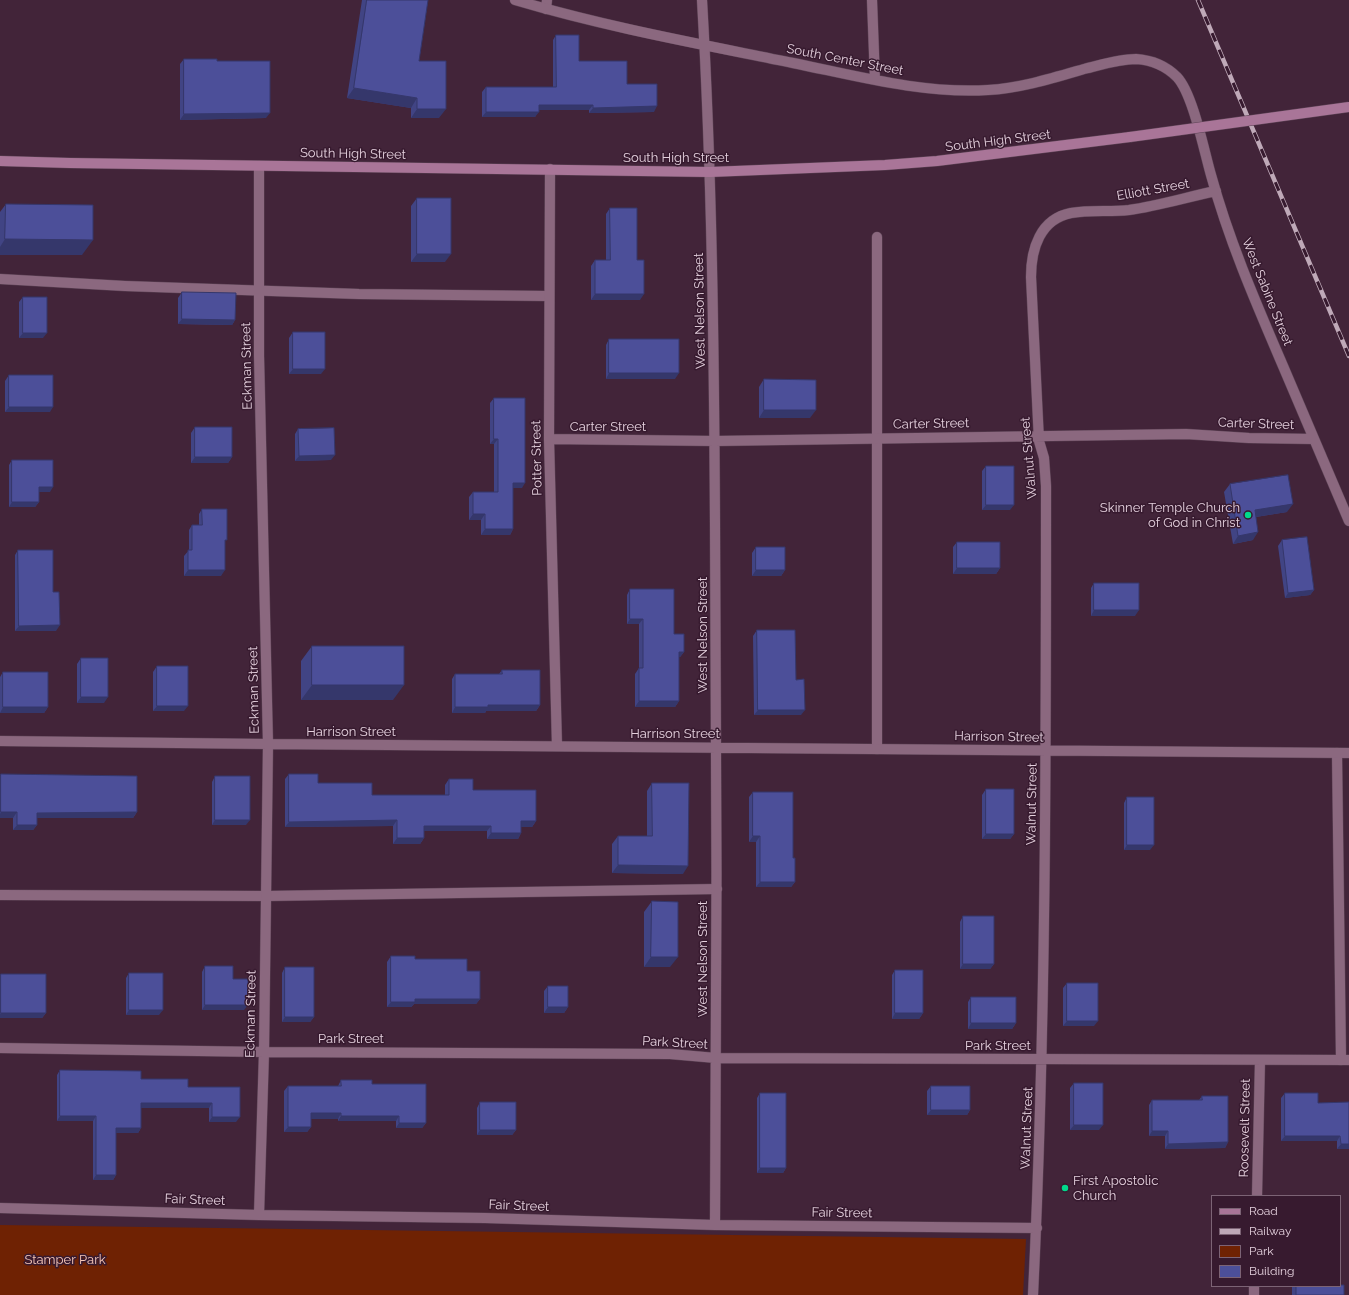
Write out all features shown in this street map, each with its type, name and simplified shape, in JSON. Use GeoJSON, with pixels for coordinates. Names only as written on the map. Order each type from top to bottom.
{"type":"FeatureCollection","features":[{"type":"Feature","properties":{"kind":"main road","name":"South High Street"},"geometry":{"type":"LineString","coordinates":[[0,161],[710,172],[885,165],[937,161],[1130,137],[1349,106]]}},
{"type":"Feature","properties":{"kind":"street","name":"South Center Street"},"geometry":{"type":"LineString","coordinates":[[515,0],[547,5],[562,14],[705,45],[875,80],[932,89],[954,91],[1001,89],[1026,85],[1118,60],[1145,60],[1157,63],[1171,71]]}},
{"type":"Feature","properties":{"kind":"street","name":"West Nelson Street"},"geometry":{"type":"LineString","coordinates":[[702,0],[710,172],[714,441],[717,747],[715,1225]]}},
{"type":"Feature","properties":{"kind":"street"},"geometry":{"type":"LineString","coordinates":[[872,0],[875,80]]}},
{"type":"Feature","properties":{"kind":"street","name":"West Sabine Street"},"geometry":{"type":"LineString","coordinates":[[1171,71],[1181,82],[1188,94],[1228,232],[1246,281],[1349,521]]}},
{"type":"Feature","properties":{"kind":"street","name":"Eckman Street"},"geometry":{"type":"LineString","coordinates":[[258,1215],[264,1052],[268,744],[260,355],[260,166]]}},
{"type":"Feature","properties":{"kind":"street","name":"Potter Street"},"geometry":{"type":"LineString","coordinates":[[550,169],[549,440],[557,746]]}},
{"type":"Feature","properties":{"kind":"street","name":"Elliott Street"},"geometry":{"type":"LineString","coordinates":[[1050,224],[1061,217],[1070,214],[1135,209],[1216,191]]}},
{"type":"Feature","properties":{"kind":"street","name":"Walnut Street"},"geometry":{"type":"LineString","coordinates":[[1034,1295],[1042,1060],[1046,750],[1046,486],[1044,458],[1040,446],[1039,436],[1031,262],[1033,250],[1037,240],[1050,224]]}},
{"type":"Feature","properties":{"kind":"street"},"geometry":{"type":"LineString","coordinates":[[877,237],[877,749]]}},
{"type":"Feature","properties":{"kind":"street"},"geometry":{"type":"LineString","coordinates":[[0,279],[125,286],[359,294],[549,296]]}},
{"type":"Feature","properties":{"kind":"street","name":"Carter Street"},"geometry":{"type":"LineString","coordinates":[[549,440],[714,441],[1186,434],[1253,439],[1314,439]]}},
{"type":"Feature","properties":{"kind":"street","name":"Harrison Street"},"geometry":{"type":"LineString","coordinates":[[0,741],[1349,753]]}},
{"type":"Feature","properties":{"kind":"street"},"geometry":{"type":"LineString","coordinates":[[1337,753],[1345,1060]]}},
{"type":"Feature","properties":{"kind":"street"},"geometry":{"type":"LineString","coordinates":[[0,895],[266,896],[717,889]]}},
{"type":"Feature","properties":{"kind":"street","name":"Park Street"},"geometry":{"type":"LineString","coordinates":[[0,1048],[264,1052],[670,1054],[716,1058],[1345,1060]]}},
{"type":"Feature","properties":{"kind":"street","name":"Roosevelt Street"},"geometry":{"type":"LineString","coordinates":[[1257,1195],[1260,1060]]}},
{"type":"Feature","properties":{"kind":"street","name":"Fair Street"},"geometry":{"type":"LineString","coordinates":[[0,1208],[258,1215],[485,1218],[715,1225],[1037,1228]]}},
{"type":"Feature","properties":{"kind":"green space","name":"Stamper Park"},"geometry":{"type":"Polygon","coordinates":[[[0,1225],[1026,1239],[1023,1295],[0,1295],[0,1225]]]}},
{"type":"Feature","properties":{"kind":"building"},"geometry":{"type":"Polygon","coordinates":[[[367,0],[428,0],[419,61],[446,61],[446,109],[417,109],[417,98],[354,88],[367,0]]]}},
{"type":"Feature","properties":{"kind":"building"},"geometry":{"type":"Polygon","coordinates":[[[556,35],[579,35],[579,61],[627,61],[627,84],[657,84],[657,106],[593,108],[593,105],[539,105],[539,112],[486,112],[486,87],[556,87],[556,35]]]}},
{"type":"Feature","properties":{"kind":"building"},"geometry":{"type":"Polygon","coordinates":[[[184,59],[217,59],[217,61],[270,61],[270,113],[184,114],[184,59]]]}},
{"type":"Feature","properties":{"kind":"building"},"geometry":{"type":"Polygon","coordinates":[[[417,198],[451,198],[451,254],[417,254],[417,198]]]}},
{"type":"Feature","properties":{"kind":"building"},"geometry":{"type":"Polygon","coordinates":[[[6,204],[93,205],[93,240],[5,239],[6,204]]]}},
{"type":"Feature","properties":{"kind":"building"},"geometry":{"type":"Polygon","coordinates":[[[610,208],[637,208],[637,260],[644,260],[644,294],[595,294],[595,260],[610,260],[610,208]]]}},
{"type":"Feature","properties":{"kind":"building"},"geometry":{"type":"Polygon","coordinates":[[[182,292],[236,293],[235,320],[182,319],[182,292]]]}},
{"type":"Feature","properties":{"kind":"building"},"geometry":{"type":"Polygon","coordinates":[[[23,297],[47,297],[47,333],[23,333],[23,297]]]}},
{"type":"Feature","properties":{"kind":"building"},"geometry":{"type":"Polygon","coordinates":[[[293,332],[325,332],[325,369],[293,369],[293,332]]]}},
{"type":"Feature","properties":{"kind":"building"},"geometry":{"type":"Polygon","coordinates":[[[609,339],[679,339],[679,373],[609,373],[609,339]]]}},
{"type":"Feature","properties":{"kind":"building"},"geometry":{"type":"Polygon","coordinates":[[[9,375],[53,375],[53,407],[9,407],[9,375]]]}},
{"type":"Feature","properties":{"kind":"building"},"geometry":{"type":"Polygon","coordinates":[[[764,379],[816,380],[816,410],[764,410],[764,379]]]}},
{"type":"Feature","properties":{"kind":"building"},"geometry":{"type":"Polygon","coordinates":[[[494,398],[525,398],[525,483],[513,483],[513,529],[485,529],[485,514],[473,514],[473,492],[498,492],[498,439],[494,439],[494,398]]]}},
{"type":"Feature","properties":{"kind":"building"},"geometry":{"type":"Polygon","coordinates":[[[195,427],[232,427],[232,457],[195,457],[195,427]]]}},
{"type":"Feature","properties":{"kind":"building"},"geometry":{"type":"Polygon","coordinates":[[[334,428],[335,455],[299,456],[298,429],[334,428]]]}},
{"type":"Feature","properties":{"kind":"building"},"geometry":{"type":"Polygon","coordinates":[[[12,460],[53,460],[53,487],[39,487],[39,502],[12,502],[12,460]]]}},
{"type":"Feature","properties":{"kind":"building"},"geometry":{"type":"Polygon","coordinates":[[[986,466],[1014,466],[1014,505],[986,505],[986,466]]]}},
{"type":"Feature","properties":{"kind":"building","name":"Skinner Temple Church of God in Christ"},"geometry":{"type":"Polygon","coordinates":[[[1288,475],[1293,504],[1255,510],[1258,532],[1238,536],[1230,484],[1288,475]]]}},
{"type":"Feature","properties":{"kind":"building"},"geometry":{"type":"Polygon","coordinates":[[[202,509],[227,509],[225,570],[188,570],[188,550],[192,550],[192,525],[202,525],[202,509]]]}},
{"type":"Feature","properties":{"kind":"building"},"geometry":{"type":"Polygon","coordinates":[[[1307,537],[1314,590],[1288,593],[1282,540],[1307,537]]]}},
{"type":"Feature","properties":{"kind":"building"},"geometry":{"type":"Polygon","coordinates":[[[957,542],[1000,542],[1000,568],[957,568],[957,542]]]}},
{"type":"Feature","properties":{"kind":"building"},"geometry":{"type":"Polygon","coordinates":[[[756,547],[785,547],[785,570],[756,570],[756,547]]]}},
{"type":"Feature","properties":{"kind":"building"},"geometry":{"type":"Polygon","coordinates":[[[18,550],[53,550],[53,592],[59,592],[60,625],[19,626],[18,550]]]}},
{"type":"Feature","properties":{"kind":"building"},"geometry":{"type":"Polygon","coordinates":[[[1094,583],[1139,583],[1139,610],[1094,610],[1094,583]]]}},
{"type":"Feature","properties":{"kind":"building"},"geometry":{"type":"Polygon","coordinates":[[[630,589],[674,589],[674,634],[684,634],[684,652],[679,652],[679,701],[639,701],[639,668],[643,668],[643,619],[630,619],[630,589]]]}},
{"type":"Feature","properties":{"kind":"building"},"geometry":{"type":"Polygon","coordinates":[[[757,630],[795,630],[796,680],[804,679],[805,710],[758,710],[757,630]]]}},
{"type":"Feature","properties":{"kind":"building"},"geometry":{"type":"Polygon","coordinates":[[[312,646],[404,646],[404,685],[312,685],[312,646]]]}},
{"type":"Feature","properties":{"kind":"building"},"geometry":{"type":"Polygon","coordinates":[[[81,658],[108,658],[108,697],[81,697],[81,658]]]}},
{"type":"Feature","properties":{"kind":"building"},"geometry":{"type":"Polygon","coordinates":[[[157,666],[188,666],[188,706],[157,706],[157,666]]]}},
{"type":"Feature","properties":{"kind":"building"},"geometry":{"type":"Polygon","coordinates":[[[502,670],[540,670],[540,705],[488,705],[488,707],[455,707],[455,674],[502,674],[502,670]]]}},
{"type":"Feature","properties":{"kind":"building"},"geometry":{"type":"Polygon","coordinates":[[[3,672],[48,672],[48,707],[3,707],[3,672]]]}},
{"type":"Feature","properties":{"kind":"building"},"geometry":{"type":"Polygon","coordinates":[[[1,774],[137,776],[137,812],[37,813],[37,825],[17,825],[17,812],[1,812],[1,774]]]}},
{"type":"Feature","properties":{"kind":"building"},"geometry":{"type":"Polygon","coordinates":[[[289,774],[318,774],[318,783],[372,783],[372,795],[449,795],[449,779],[473,779],[473,790],[536,790],[536,821],[521,821],[521,833],[491,833],[491,826],[424,826],[424,838],[397,838],[397,820],[289,822],[289,774]]]}},
{"type":"Feature","properties":{"kind":"building"},"geometry":{"type":"Polygon","coordinates":[[[215,776],[250,776],[250,820],[215,820],[215,776]]]}},
{"type":"Feature","properties":{"kind":"building"},"geometry":{"type":"Polygon","coordinates":[[[652,783],[689,783],[688,866],[618,865],[618,836],[652,836],[652,783]]]}},
{"type":"Feature","properties":{"kind":"building"},"geometry":{"type":"Polygon","coordinates":[[[986,789],[1014,789],[1014,834],[986,834],[986,789]]]}},
{"type":"Feature","properties":{"kind":"building"},"geometry":{"type":"Polygon","coordinates":[[[753,792],[793,792],[793,858],[795,858],[795,882],[760,882],[760,836],[753,836],[753,792]]]}},
{"type":"Feature","properties":{"kind":"building"},"geometry":{"type":"Polygon","coordinates":[[[1127,797],[1154,797],[1154,845],[1127,845],[1127,797]]]}},
{"type":"Feature","properties":{"kind":"building"},"geometry":{"type":"Polygon","coordinates":[[[652,901],[678,902],[678,957],[651,957],[652,901]]]}},
{"type":"Feature","properties":{"kind":"building"},"geometry":{"type":"Polygon","coordinates":[[[963,916],[994,916],[994,964],[963,964],[963,916]]]}},
{"type":"Feature","properties":{"kind":"building"},"geometry":{"type":"Polygon","coordinates":[[[391,956],[415,956],[415,959],[467,959],[467,971],[480,971],[480,999],[415,999],[415,1002],[391,1002],[391,956]]]}},
{"type":"Feature","properties":{"kind":"building"},"geometry":{"type":"Polygon","coordinates":[[[205,966],[233,966],[233,979],[248,979],[248,1005],[205,1005],[205,966]]]}},
{"type":"Feature","properties":{"kind":"building"},"geometry":{"type":"Polygon","coordinates":[[[285,967],[314,967],[314,1017],[285,1017],[285,967]]]}},
{"type":"Feature","properties":{"kind":"building"},"geometry":{"type":"Polygon","coordinates":[[[895,970],[923,970],[923,1013],[895,1013],[895,970]]]}},
{"type":"Feature","properties":{"kind":"building"},"geometry":{"type":"Polygon","coordinates":[[[129,973],[163,973],[163,1010],[129,1010],[129,973]]]}},
{"type":"Feature","properties":{"kind":"building"},"geometry":{"type":"Polygon","coordinates":[[[1,974],[46,974],[46,1013],[1,1013],[1,974]]]}},
{"type":"Feature","properties":{"kind":"building"},"geometry":{"type":"Polygon","coordinates":[[[1067,983],[1098,983],[1098,1021],[1067,1021],[1067,983]]]}},
{"type":"Feature","properties":{"kind":"building"},"geometry":{"type":"Polygon","coordinates":[[[548,986],[568,986],[568,1007],[548,1007],[548,986]]]}},
{"type":"Feature","properties":{"kind":"building"},"geometry":{"type":"Polygon","coordinates":[[[971,997],[1016,997],[1016,1023],[971,1023],[971,997]]]}},
{"type":"Feature","properties":{"kind":"building"},"geometry":{"type":"Polygon","coordinates":[[[60,1070],[141,1071],[141,1079],[188,1079],[188,1087],[240,1087],[240,1117],[212,1117],[212,1103],[141,1103],[141,1128],[116,1128],[116,1175],[96,1175],[96,1116],[60,1116],[60,1070]]]}},
{"type":"Feature","properties":{"kind":"building"},"geometry":{"type":"Polygon","coordinates":[[[341,1080],[372,1080],[372,1084],[426,1084],[426,1123],[399,1123],[399,1116],[341,1116],[341,1113],[311,1113],[311,1127],[288,1127],[288,1086],[341,1086],[341,1080]]]}},
{"type":"Feature","properties":{"kind":"building"},"geometry":{"type":"Polygon","coordinates":[[[1074,1083],[1103,1083],[1103,1125],[1074,1125],[1074,1083]]]}},
{"type":"Feature","properties":{"kind":"building"},"geometry":{"type":"Polygon","coordinates":[[[931,1086],[970,1086],[970,1110],[931,1110],[931,1086]]]}},
{"type":"Feature","properties":{"kind":"building"},"geometry":{"type":"Polygon","coordinates":[[[760,1093],[786,1093],[786,1168],[760,1168],[760,1093]]]}},
{"type":"Feature","properties":{"kind":"building"},"geometry":{"type":"Polygon","coordinates":[[[1285,1093],[1318,1093],[1318,1103],[1349,1102],[1349,1144],[1341,1144],[1340,1136],[1285,1136],[1285,1093]]]}},
{"type":"Feature","properties":{"kind":"building"},"geometry":{"type":"Polygon","coordinates":[[[1202,1096],[1228,1096],[1228,1142],[1168,1144],[1168,1131],[1152,1131],[1152,1100],[1202,1100],[1202,1096]]]}},
{"type":"Feature","properties":{"kind":"building"},"geometry":{"type":"Polygon","coordinates":[[[480,1102],[516,1102],[516,1130],[480,1130],[480,1102]]]}},
{"type":"Feature","properties":{"kind":"building"},"geometry":{"type":"Polygon","coordinates":[[[1341,1285],[1344,1285],[1344,1295],[1296,1295],[1296,1287],[1341,1287],[1341,1285]]]}},
{"type":"Feature","properties":{"kind":"railway"},"geometry":{"type":"LineString","coordinates":[[1198,0],[1349,356]]}},
{"type":"Feature","properties":{"kind":"place","name":"Skinner Temple Church of God in Christ"},"geometry":{"type":"Point","coordinates":[1248,515]}},
{"type":"Feature","properties":{"kind":"place","name":"First Apostolic Church"},"geometry":{"type":"Point","coordinates":[1065,1188]}}]}
